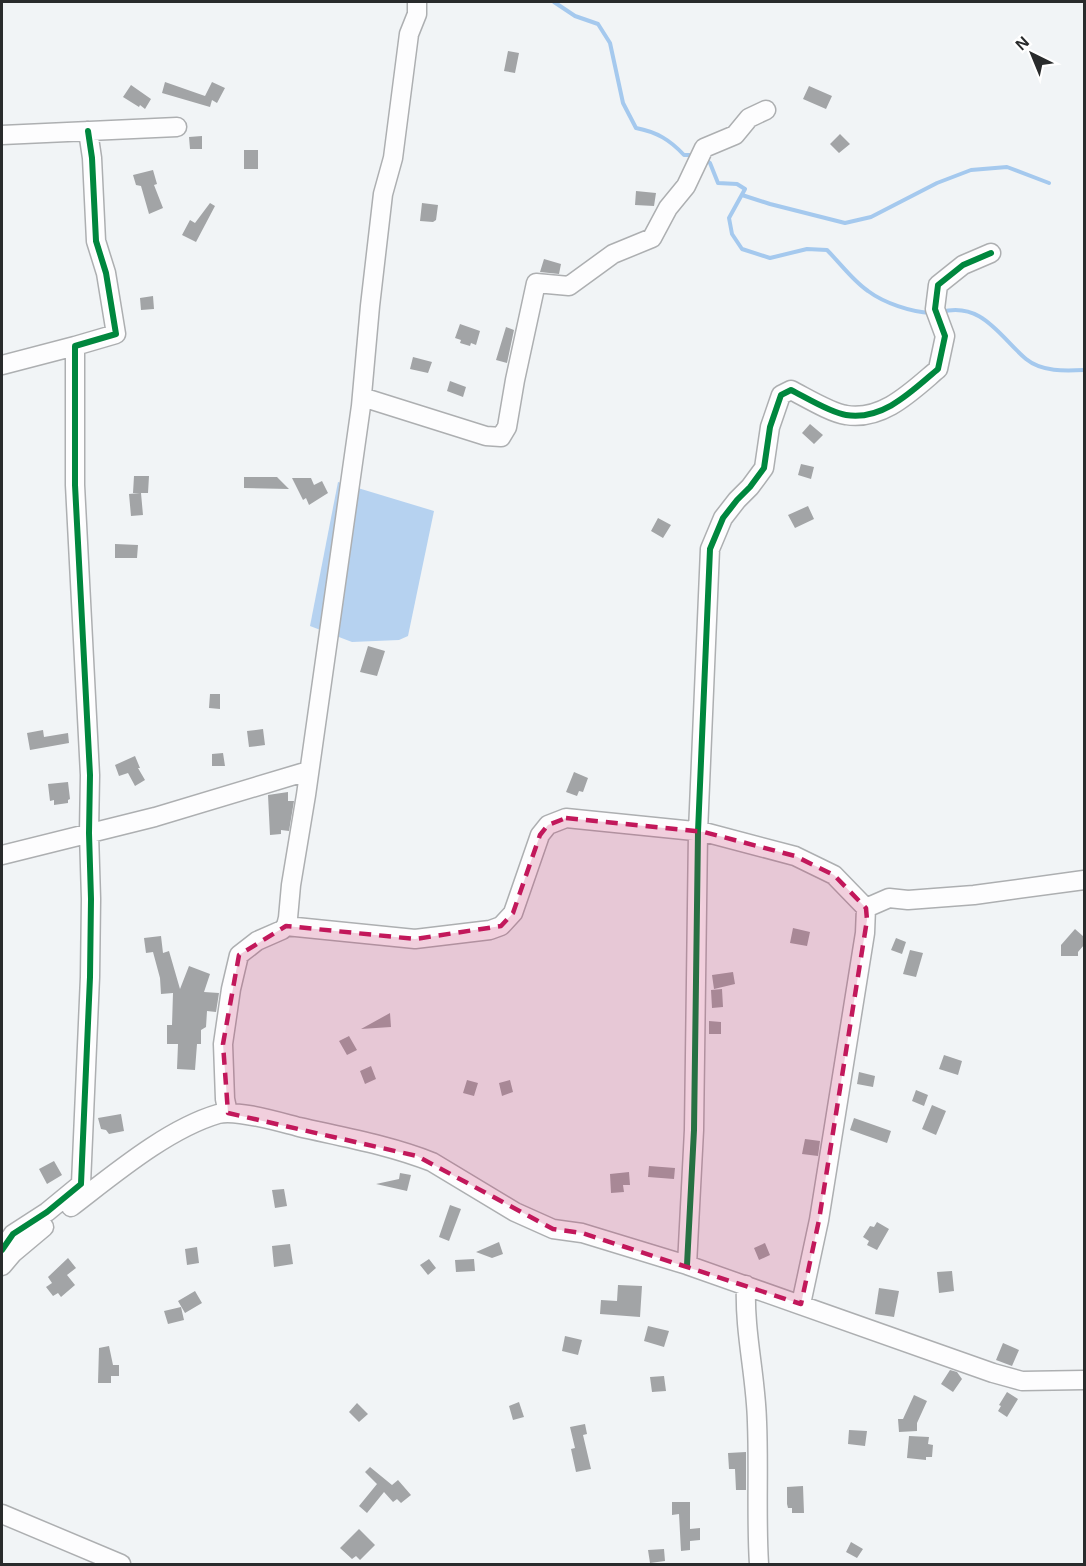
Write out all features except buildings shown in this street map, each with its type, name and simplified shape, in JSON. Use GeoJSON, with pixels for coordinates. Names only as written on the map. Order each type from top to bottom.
{"type":"FeatureCollection","features":[{"type":"Feature","properties":{"kind":"street"},"geometry":{"type":"LineString","coordinates":[[228,1113],[225,1099],[224,1044],[231,989],[239,955],[257,941],[286,926],[362,397],[383,194],[393,158],[409,34],[417,14],[417,2]]}},
{"type":"Feature","properties":{"kind":"street"},"geometry":{"type":"LineString","coordinates":[[362,397],[486,436],[501,436],[507,427],[536,283],[568,286],[613,254],[652,238],[668,208],[686,186],[704,148],[735,135],[748,118],[766,110]]}},
{"type":"Feature","properties":{"kind":"street"},"geometry":{"type":"LineString","coordinates":[[2,135],[177,128]]}},
{"type":"Feature","properties":{"kind":"street"},"geometry":{"type":"LineString","coordinates":[[2,365],[117,334],[106,273],[96,241],[92,158],[88,131]]}},
{"type":"Feature","properties":{"kind":"street"},"geometry":{"type":"LineString","coordinates":[[687,1265],[694,1130],[698,831],[710,549],[723,518],[764,468],[770,427],[781,395],[791,390],[845,416],[866,414],[892,407],[938,369],[945,336],[935,309],[938,285],[963,266],[991,253]]}},
{"type":"Feature","properties":{"kind":"street"},"geometry":{"type":"LineString","coordinates":[[2,1250],[14,1234],[47,1212],[81,1184],[91,899],[88,833],[90,775],[75,485],[75,346]]}},
{"type":"Feature","properties":{"kind":"street"},"geometry":{"type":"LineString","coordinates":[[2,855],[155,817],[308,771]]}},
{"type":"Feature","properties":{"kind":"street"},"geometry":{"type":"LineString","coordinates":[[286,926],[415,939],[490,930],[501,926],[513,913],[540,835],[548,825],[566,818],[698,831],[795,856],[834,874],[866,908],[867,920],[819,1220],[801,1304]]}},
{"type":"Feature","properties":{"kind":"street"},"geometry":{"type":"LineString","coordinates":[[866,908],[889,898],[908,900],[974,896],[1084,880]]}},
{"type":"Feature","properties":{"kind":"street"},"geometry":{"type":"LineString","coordinates":[[2,1266],[33,1234],[160,1142],[209,1118],[228,1113],[380,1145],[417,1156],[432,1162],[531,1220],[553,1229],[582,1233],[687,1265],[993,1373],[1022,1381],[1084,1380]]}},
{"type":"Feature","properties":{"kind":"street"},"geometry":{"type":"LineString","coordinates":[[746,1285],[745,1305],[757,1421],[756,1492],[759,1564]]}},
{"type":"Feature","properties":{"kind":"street"},"geometry":{"type":"LineString","coordinates":[[2,1514],[121,1564]]}},
{"type":"Feature","properties":{"kind":"highlighted area"},"geometry":{"type":"Polygon","coordinates":[[[566,818],[704,832],[795,856],[834,875],[866,908],[867,920],[819,1220],[801,1304],[582,1233],[553,1229],[417,1156],[228,1113],[223,1044],[239,955],[286,926],[415,939],[501,926],[513,913],[540,835],[548,825],[566,818]]]}},
{"type":"Feature","properties":{"kind":"shaded area"},"geometry":{"type":"Polygon","coordinates":[[[338,482],[434,511],[408,636],[399,640],[352,642],[310,626],[338,482]]]}},
{"type":"Feature","properties":{"kind":"waterway"},"geometry":{"type":"LineString","coordinates":[[554,2],[575,16],[598,24],[610,43],[623,103],[636,128],[663,137],[684,155],[693,155]]}},
{"type":"Feature","properties":{"kind":"waterway"},"geometry":{"type":"LineString","coordinates":[[705,159],[710,163],[718,183],[737,184],[745,189],[729,218],[732,234],[742,249],[770,258],[807,249],[827,250],[862,287],[874,295],[898,306],[931,313]]}},
{"type":"Feature","properties":{"kind":"waterway"},"geometry":{"type":"LineString","coordinates":[[742,195],[845,223],[871,217],[937,183],[971,170],[1007,167],[1049,183]]}},
{"type":"Feature","properties":{"kind":"waterway"},"geometry":{"type":"LineString","coordinates":[[941,312],[955,310],[979,316],[1026,359],[1039,366],[1062,370],[1084,370]]}},
{"type":"Feature","properties":{"kind":"cycle path"},"geometry":{"type":"LineString","coordinates":[[2,1250],[13,1234],[47,1212],[81,1184],[91,899],[90,775],[75,485],[75,346],[116,334],[106,273],[96,241],[92,158],[88,131]]}},
{"type":"Feature","properties":{"kind":"cycle path"},"geometry":{"type":"LineString","coordinates":[[687,1265],[694,1130],[698,832],[710,549],[723,518],[764,468],[770,427],[781,395],[791,390],[840,414],[860,416],[885,409],[896,403],[938,369],[945,336],[935,309],[938,285],[963,265],[991,253]]}}]}
